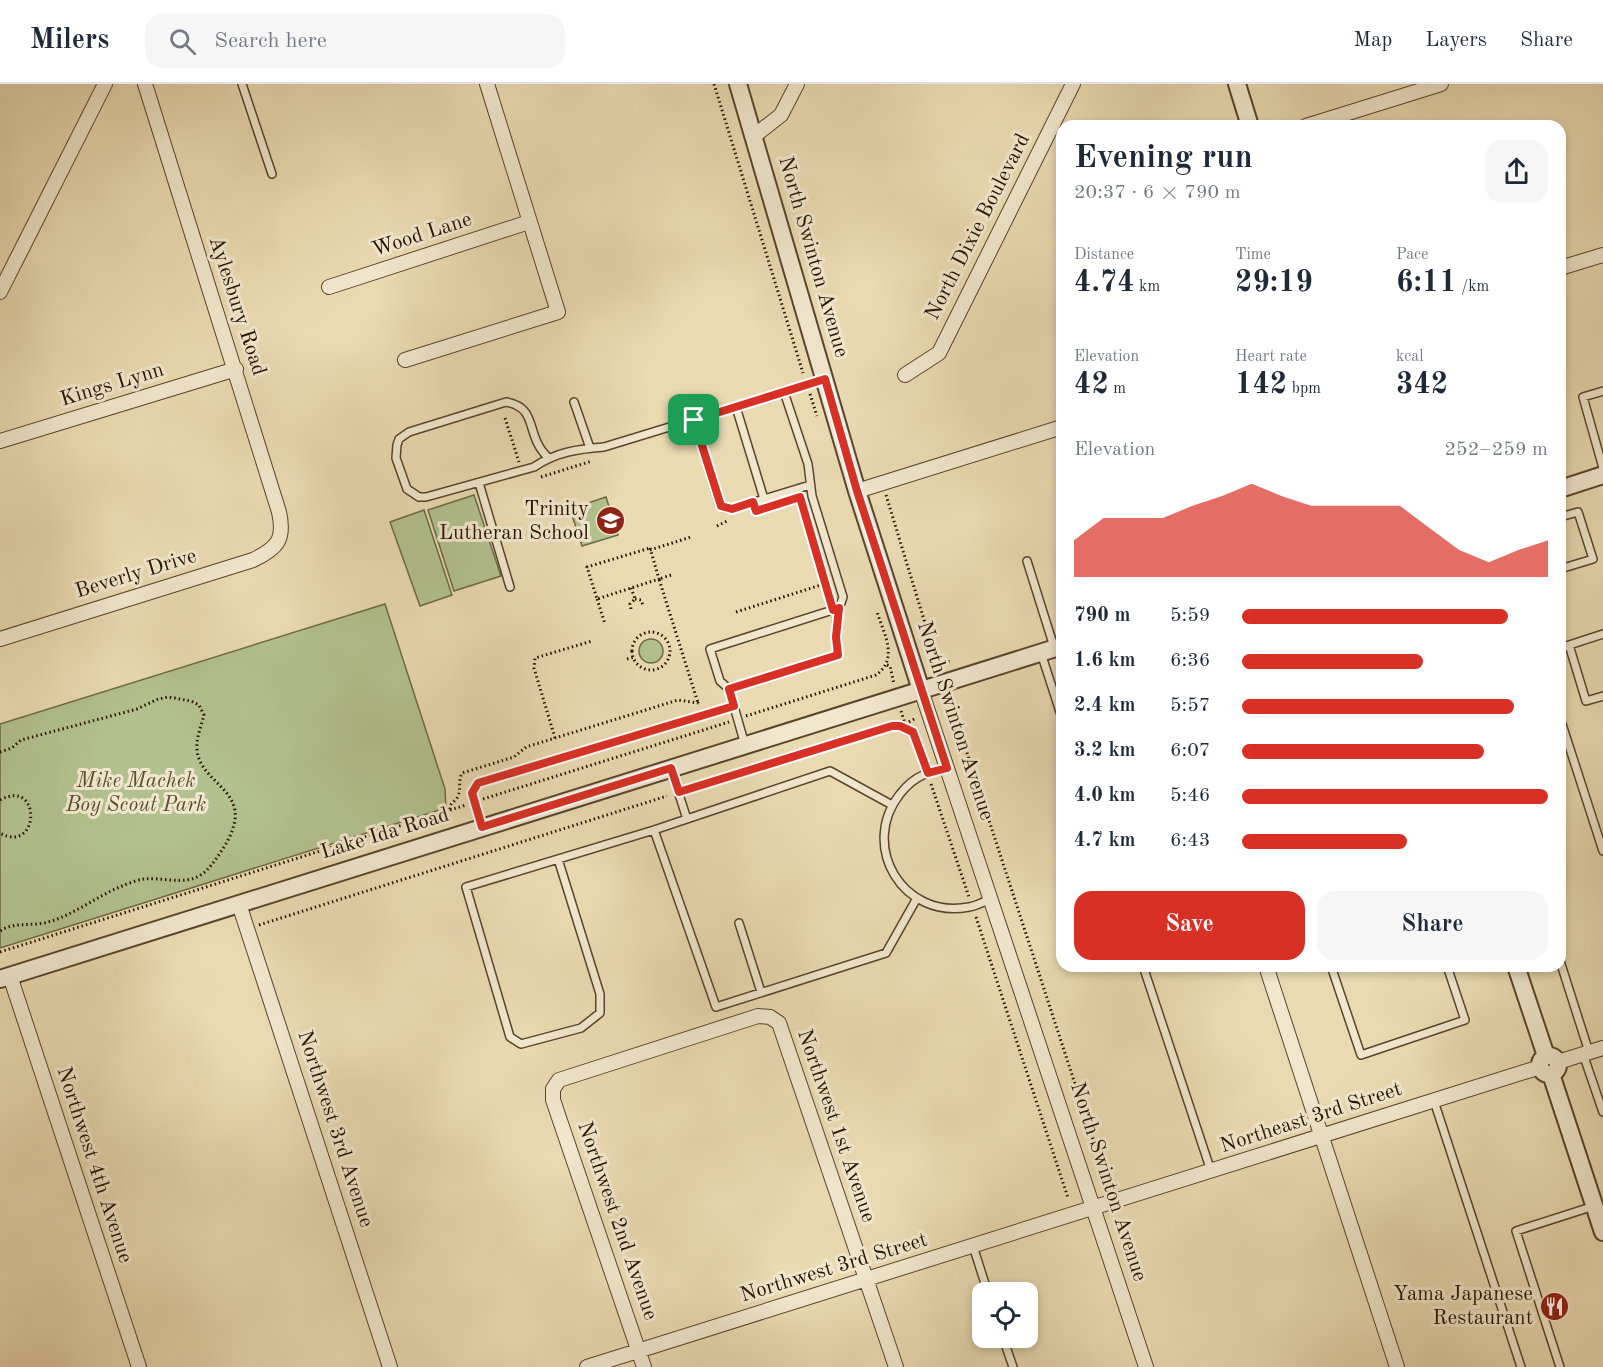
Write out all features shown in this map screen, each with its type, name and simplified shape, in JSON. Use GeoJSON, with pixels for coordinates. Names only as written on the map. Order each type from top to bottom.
{"type":"FeatureCollection","features":[{"type":"Feature","properties":{"kind":"street"},"geometry":{"type":"LineString","coordinates":[[0,292],[105,84]]}},
{"type":"Feature","properties":{"kind":"street","name":"Aylesbury Road"},"geometry":{"type":"LineString","coordinates":[[145,84],[279,512],[282,525],[279,541]]}},
{"type":"Feature","properties":{"kind":"street"},"geometry":{"type":"LineString","coordinates":[[405,360],[558,312],[487,84]]}},
{"type":"Feature","properties":{"kind":"street","name":"North Swinton Avenue"},"geometry":{"type":"LineString","coordinates":[[738,84],[857,491],[1146,1367]]}},
{"type":"Feature","properties":{"kind":"street"},"geometry":{"type":"LineString","coordinates":[[754,136],[781,115],[797,84]]}},
{"type":"Feature","properties":{"kind":"street","name":"North Dixie Boulevard"},"geometry":{"type":"LineString","coordinates":[[904,375],[939,353],[1073,84]]}},
{"type":"Feature","properties":{"kind":"street"},"geometry":{"type":"LineString","coordinates":[[1237,84],[1248,120]]}},
{"type":"Feature","properties":{"kind":"street"},"geometry":{"type":"LineString","coordinates":[[1325,120],[1441,84]]}},
{"type":"Feature","properties":{"kind":"street","name":"Wood Lane"},"geometry":{"type":"LineString","coordinates":[[329,287],[529,222]]}},
{"type":"Feature","properties":{"kind":"street"},"geometry":{"type":"LineString","coordinates":[[1566,266],[1603,255]]}},
{"type":"Feature","properties":{"kind":"street","name":"Kings Lynn"},"geometry":{"type":"LineString","coordinates":[[0,441],[236,369]]}},
{"type":"Feature","properties":{"kind":"street"},"geometry":{"type":"LineString","coordinates":[[857,491],[1056,429]]}},
{"type":"Feature","properties":{"kind":"street"},"geometry":{"type":"LineString","coordinates":[[1566,487],[1603,475]]}},
{"type":"Feature","properties":{"kind":"street","name":"Beverly Drive"},"geometry":{"type":"LineString","coordinates":[[0,639],[253,560],[271,552],[279,541]]}},
{"type":"Feature","properties":{"kind":"street","name":"Lake Ida Road"},"geometry":{"type":"LineString","coordinates":[[5,977],[1052,649]]}},
{"type":"Feature","properties":{"kind":"street","name":"Northwest 3rd Avenue"},"geometry":{"type":"LineString","coordinates":[[239,904],[390,1367]]}},
{"type":"Feature","properties":{"kind":"street"},"geometry":{"type":"LineString","coordinates":[[1268,972],[1396,1367]]}},
{"type":"Feature","properties":{"kind":"street"},"geometry":{"type":"LineString","coordinates":[[1518,972],[1600,1219]]}},
{"type":"Feature","properties":{"kind":"street","name":"Northwest 4th Avenue"},"geometry":{"type":"LineString","coordinates":[[5,977],[138,1367]]}},
{"type":"Feature","properties":{"kind":"street","name":"Northwest 1st Avenue"},"geometry":{"type":"LineString","coordinates":[[553,1089],[559,1080],[759,1016],[770,1017],[779,1023],[896,1367]]}},
{"type":"Feature","properties":{"kind":"street","name":"Northeast 3rd Street"},"geometry":{"type":"LineString","coordinates":[[1094,1208],[1592,1051]]}},
{"type":"Feature","properties":{"kind":"street","name":"Northwest 2nd Avenue"},"geometry":{"type":"LineString","coordinates":[[553,1089],[553,1100],[644,1367]]}},
{"type":"Feature","properties":{"kind":"street","name":"Northwest 3rd Street"},"geometry":{"type":"LineString","coordinates":[[587,1367],[1094,1208]]}},
{"type":"Feature","properties":{"kind":"lane"},"geometry":{"type":"LineString","coordinates":[[242,84],[272,174]]}},
{"type":"Feature","properties":{"kind":"lane"},"geometry":{"type":"LineString","coordinates":[[548,458],[539,445],[526,413],[514,404],[506,402],[409,432],[399,440],[396,458],[407,489],[412,494],[426,498],[534,467],[548,458],[574,450],[604,447],[825,379]]}},
{"type":"Feature","properties":{"kind":"lane"},"geometry":{"type":"LineString","coordinates":[[1603,391],[1583,397],[1603,468]]}},
{"type":"Feature","properties":{"kind":"lane"},"geometry":{"type":"LineString","coordinates":[[729,689],[838,655],[836,609],[843,597],[812,496],[808,464],[783,392]]}},
{"type":"Feature","properties":{"kind":"lane"},"geometry":{"type":"LineString","coordinates":[[574,402],[590,448]]}},
{"type":"Feature","properties":{"kind":"lane"},"geometry":{"type":"LineString","coordinates":[[736,407],[764,499]]}},
{"type":"Feature","properties":{"kind":"lane"},"geometry":{"type":"LineString","coordinates":[[694,420],[721,506],[732,509],[810,485]]}},
{"type":"Feature","properties":{"kind":"lane"},"geometry":{"type":"LineString","coordinates":[[479,483],[510,587]]}},
{"type":"Feature","properties":{"kind":"lane"},"geometry":{"type":"LineString","coordinates":[[1566,515],[1578,512],[1593,558],[1566,567]]}},
{"type":"Feature","properties":{"kind":"lane"},"geometry":{"type":"LineString","coordinates":[[1028,561],[1052,649],[1056,677]]}},
{"type":"Feature","properties":{"kind":"lane"},"geometry":{"type":"LineString","coordinates":[[745,745],[729,689],[720,681],[710,649],[836,609]]}},
{"type":"Feature","properties":{"kind":"lane"},"geometry":{"type":"LineString","coordinates":[[1566,646],[1603,634]]}},
{"type":"Feature","properties":{"kind":"lane"},"geometry":{"type":"LineString","coordinates":[[1569,645],[1586,701],[1603,696]]}},
{"type":"Feature","properties":{"kind":"lane"},"geometry":{"type":"LineString","coordinates":[[482,827],[472,793],[478,783],[734,706]]}},
{"type":"Feature","properties":{"kind":"lane"},"geometry":{"type":"LineString","coordinates":[[1566,736],[1603,850]]}},
{"type":"Feature","properties":{"kind":"lane"},"geometry":{"type":"LineString","coordinates":[[671,768],[687,819]]}},
{"type":"Feature","properties":{"kind":"lane"},"geometry":{"type":"LineString","coordinates":[[947,768],[928,773],[906,787],[892,805],[884,827],[884,850],[891,871],[905,890],[924,902],[946,908],[972,906],[990,899]]}},
{"type":"Feature","properties":{"kind":"lane"},"geometry":{"type":"LineString","coordinates":[[558,859],[600,994],[600,1013],[581,1028],[521,1044],[510,1037],[466,887],[558,859],[654,830],[830,771],[892,805]]}},
{"type":"Feature","properties":{"kind":"lane"},"geometry":{"type":"LineString","coordinates":[[654,830],[716,1007],[886,953],[917,898]]}},
{"type":"Feature","properties":{"kind":"lane"},"geometry":{"type":"LineString","coordinates":[[739,923],[761,992]]}},
{"type":"Feature","properties":{"kind":"lane"},"geometry":{"type":"LineString","coordinates":[[1145,972],[1211,1172]]}},
{"type":"Feature","properties":{"kind":"lane"},"geometry":{"type":"LineString","coordinates":[[1334,972],[1361,1055],[1465,1020],[1449,972]]}},
{"type":"Feature","properties":{"kind":"lane"},"geometry":{"type":"LineString","coordinates":[[1564,972],[1592,1051],[1603,1112]]}},
{"type":"Feature","properties":{"kind":"lane"},"geometry":{"type":"LineString","coordinates":[[1434,1101],[1521,1367]]}},
{"type":"Feature","properties":{"kind":"lane"},"geometry":{"type":"LineString","coordinates":[[1560,1367],[1516,1231],[1600,1219]]}},
{"type":"Feature","properties":{"kind":"lane"},"geometry":{"type":"LineString","coordinates":[[973,1246],[984,1282]]}},
{"type":"Feature","properties":{"kind":"lane"},"geometry":{"type":"LineString","coordinates":[[1006,1348],[1012,1367]]}},
{"type":"Feature","properties":{"kind":"path"},"geometry":{"type":"LineString","coordinates":[[714,84],[817,418]]}},
{"type":"Feature","properties":{"kind":"path"},"geometry":{"type":"LineString","coordinates":[[882,483],[935,657],[939,661],[938,664]]}},
{"type":"Feature","properties":{"kind":"path"},"geometry":{"type":"LineString","coordinates":[[605,624],[587,567],[691,537]]}},
{"type":"Feature","properties":{"kind":"path"},"geometry":{"type":"LineString","coordinates":[[650,550],[702,716]]}},
{"type":"Feature","properties":{"kind":"path"},"geometry":{"type":"LineString","coordinates":[[597,599],[671,575]]}},
{"type":"Feature","properties":{"kind":"path"},"geometry":{"type":"LineString","coordinates":[[736,612],[825,582],[836,609]]}},
{"type":"Feature","properties":{"kind":"path"},"geometry":{"type":"LineString","coordinates":[[632,588],[635,599]]}},
{"type":"Feature","properties":{"kind":"path"},"geometry":{"type":"LineString","coordinates":[[635,599],[641,600],[643,605]]}},
{"type":"Feature","properties":{"kind":"path"},"geometry":{"type":"LineString","coordinates":[[631,609],[630,604],[635,599]]}},
{"type":"Feature","properties":{"kind":"path"},"geometry":{"type":"LineString","coordinates":[[0,952],[876,675],[882,672],[889,660],[889,652],[876,609]]}},
{"type":"Feature","properties":{"kind":"path"},"geometry":{"type":"LineString","coordinates":[[646,633],[659,634],[669,645],[668,660],[658,670],[647,670],[641,667],[634,657],[634,645],[646,633]]}},
{"type":"Feature","properties":{"kind":"path"},"geometry":{"type":"LineString","coordinates":[[555,738],[534,668],[535,658],[592,641]]}},
{"type":"Feature","properties":{"kind":"path"},"geometry":{"type":"LineString","coordinates":[[669,645],[679,642]]}},
{"type":"Feature","properties":{"kind":"path"},"geometry":{"type":"LineString","coordinates":[[627,659],[634,657]]}},
{"type":"Feature","properties":{"kind":"path"},"geometry":{"type":"LineString","coordinates":[[0,752],[12,748],[21,740],[137,709],[168,696],[191,701],[199,705],[204,715],[197,736],[200,762],[206,773],[228,793],[234,805],[235,818],[224,848],[207,871],[199,876],[192,879],[144,879],[109,891],[58,919],[38,924],[11,925],[0,931]]}},
{"type":"Feature","properties":{"kind":"path"},"geometry":{"type":"LineString","coordinates":[[450,810],[451,803],[458,795],[459,777],[462,773],[514,757],[526,747],[678,700],[698,703]]}},
{"type":"Feature","properties":{"kind":"path"},"geometry":{"type":"LineString","coordinates":[[952,701],[952,707],[1108,1185]]}},
{"type":"Feature","properties":{"kind":"path"},"geometry":{"type":"LineString","coordinates":[[247,929],[885,727],[904,726],[916,736],[1068,1198]]}},
{"type":"Feature","properties":{"kind":"path"},"geometry":{"type":"LineString","coordinates":[[0,800],[8,796],[21,798],[27,802],[31,810],[32,821],[24,832],[12,836],[0,832]]}},
{"type":"Feature","properties":{"kind":"path"},"geometry":{"type":"LineString","coordinates":[[31,810],[36,808]]}},
{"type":"Feature","properties":{"kind":"green space"},"geometry":{"type":"Polygon","coordinates":[[[474,495],[501,576],[454,591],[428,510],[474,495]]]}},
{"type":"Feature","properties":{"kind":"green space"},"geometry":{"type":"Polygon","coordinates":[[[606,497],[618,535],[582,546],[570,509],[606,497]]]}},
{"type":"Feature","properties":{"kind":"green space"},"geometry":{"type":"Polygon","coordinates":[[[424,510],[452,595],[420,606],[390,522],[424,510]]]}},
{"type":"Feature","properties":{"kind":"green space","name":"Mike Machek Boy Scout Park"},"geometry":{"type":"Polygon","coordinates":[[[385,604],[445,789],[446,808],[0,948],[0,724],[385,604]]]}},
{"type":"Feature","properties":{"kind":"green space"},"geometry":{"type":"Polygon","coordinates":[[[651,639],[660,642],[663,651],[660,660],[651,663],[642,660],[639,651],[642,642],[651,639]]]}},
{"type":"Feature","properties":{"kind":"place","name":"Trinity Lutheran School"},"geometry":{"type":"Point","coordinates":[610,521]}},
{"type":"Feature","properties":{"kind":"place","name":"Yama Japanese Restaurant"},"geometry":{"type":"Point","coordinates":[1554,1306]}},
{"type":"Feature","properties":{"kind":"route"},"geometry":{"type":"LineString","coordinates":[[825,379],[857,491],[947,768],[928,773],[913,732],[904,727],[892,726],[679,792],[671,768],[482,827],[472,793],[478,783],[734,706],[729,689],[838,655],[836,637],[839,608],[833,610],[800,497],[756,511],[753,502],[732,509],[721,506],[694,420],[825,379]]}}]}
